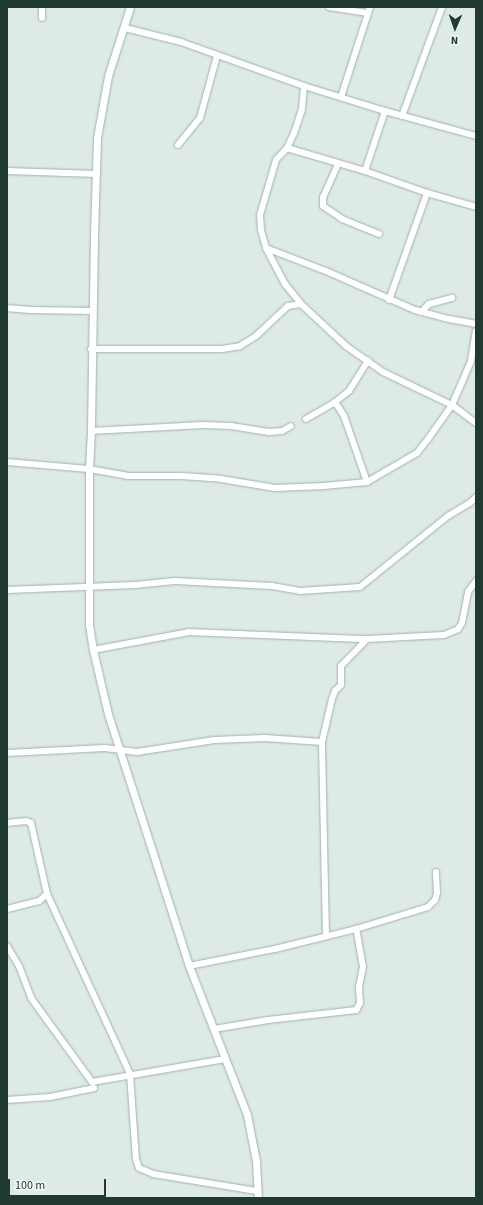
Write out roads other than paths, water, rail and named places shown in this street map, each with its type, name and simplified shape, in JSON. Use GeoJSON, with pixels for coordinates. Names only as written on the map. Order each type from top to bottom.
{"type":"FeatureCollection","features":[{"type":"Feature","properties":{"kind":"street"},"geometry":{"type":"LineString","coordinates":[[42,7],[42,18]]}},
{"type":"Feature","properties":{"kind":"street"},"geometry":{"type":"LineString","coordinates":[[7,823],[26,820],[31,823],[47,894],[130,1074],[136,1159],[139,1168],[153,1174],[258,1195],[252,1134],[240,1096],[189,966],[121,750],[108,714],[93,650],[89,625],[88,587],[91,349],[98,138],[103,99],[115,52],[125,28],[130,7]]}},
{"type":"Feature","properties":{"kind":"street"},"geometry":{"type":"LineString","coordinates":[[329,7],[369,10],[341,97]]}},
{"type":"Feature","properties":{"kind":"street"},"geometry":{"type":"LineString","coordinates":[[402,116],[442,7]]}},
{"type":"Feature","properties":{"kind":"street"},"geometry":{"type":"LineString","coordinates":[[125,28],[181,42],[304,86],[402,116],[476,136]]}},
{"type":"Feature","properties":{"kind":"street"},"geometry":{"type":"LineString","coordinates":[[178,145],[200,118],[217,56]]}},
{"type":"Feature","properties":{"kind":"street"},"geometry":{"type":"LineString","coordinates":[[304,86],[302,108],[294,133],[287,148],[276,160],[260,215],[261,230],[266,248],[285,284],[301,304],[346,346],[383,372],[452,405],[476,423]]}},
{"type":"Feature","properties":{"kind":"street"},"geometry":{"type":"LineString","coordinates":[[365,172],[385,111]]}},
{"type":"Feature","properties":{"kind":"street"},"geometry":{"type":"LineString","coordinates":[[287,148],[427,193],[476,207]]}},
{"type":"Feature","properties":{"kind":"street"},"geometry":{"type":"LineString","coordinates":[[338,164],[323,197],[323,206],[342,219],[380,234]]}},
{"type":"Feature","properties":{"kind":"street"},"geometry":{"type":"LineString","coordinates":[[7,171],[96,174]]}},
{"type":"Feature","properties":{"kind":"street"},"geometry":{"type":"LineString","coordinates":[[389,300],[427,193]]}},
{"type":"Feature","properties":{"kind":"street"},"geometry":{"type":"LineString","coordinates":[[266,248],[326,271],[389,300],[421,312],[476,324]]}},
{"type":"Feature","properties":{"kind":"street"},"geometry":{"type":"LineString","coordinates":[[421,312],[429,304],[452,298]]}},
{"type":"Feature","properties":{"kind":"street"},"geometry":{"type":"LineString","coordinates":[[91,349],[222,349],[240,346],[256,336],[288,306],[301,304]]}},
{"type":"Feature","properties":{"kind":"street"},"geometry":{"type":"LineString","coordinates":[[7,308],[93,311]]}},
{"type":"Feature","properties":{"kind":"street"},"geometry":{"type":"LineString","coordinates":[[7,462],[89,469],[127,476],[182,476],[221,479],[275,488],[367,482],[417,453],[452,405],[470,361],[476,331]]}},
{"type":"Feature","properties":{"kind":"street"},"geometry":{"type":"LineString","coordinates":[[306,419],[336,402],[352,386],[368,362]]}},
{"type":"Feature","properties":{"kind":"street"},"geometry":{"type":"LineString","coordinates":[[336,402],[344,416],[367,482]]}},
{"type":"Feature","properties":{"kind":"street"},"geometry":{"type":"LineString","coordinates":[[91,431],[203,425],[231,426],[269,432],[282,431],[291,426]]}},
{"type":"Feature","properties":{"kind":"street"},"geometry":{"type":"LineString","coordinates":[[7,590],[200,581],[272,586],[300,590],[360,587],[448,516],[470,503],[476,497]]}},
{"type":"Feature","properties":{"kind":"street"},"geometry":{"type":"LineString","coordinates":[[93,650],[189,632],[367,639],[444,635],[458,629],[462,623],[468,592],[476,581]]}},
{"type":"Feature","properties":{"kind":"street"},"geometry":{"type":"LineString","coordinates":[[326,936],[322,742],[332,699],[335,692],[341,685],[341,666],[367,639]]}},
{"type":"Feature","properties":{"kind":"street"},"geometry":{"type":"LineString","coordinates":[[7,753],[86,749],[137,752],[214,740],[265,738],[322,742]]}},
{"type":"Feature","properties":{"kind":"street"},"geometry":{"type":"LineString","coordinates":[[189,966],[274,949],[356,929],[431,905],[437,893],[436,872]]}},
{"type":"Feature","properties":{"kind":"street"},"geometry":{"type":"LineString","coordinates":[[7,909],[39,901],[47,894]]}},
{"type":"Feature","properties":{"kind":"street"},"geometry":{"type":"LineString","coordinates":[[214,1029],[268,1020],[356,1010],[360,1002],[359,987],[363,967],[356,929]]}},
{"type":"Feature","properties":{"kind":"street"},"geometry":{"type":"LineString","coordinates":[[7,946],[19,966],[24,984],[32,998],[92,1082],[130,1074],[164,1071],[225,1059]]}},
{"type":"Feature","properties":{"kind":"street"},"geometry":{"type":"LineString","coordinates":[[7,1100],[50,1097],[94,1088]]}}]}
